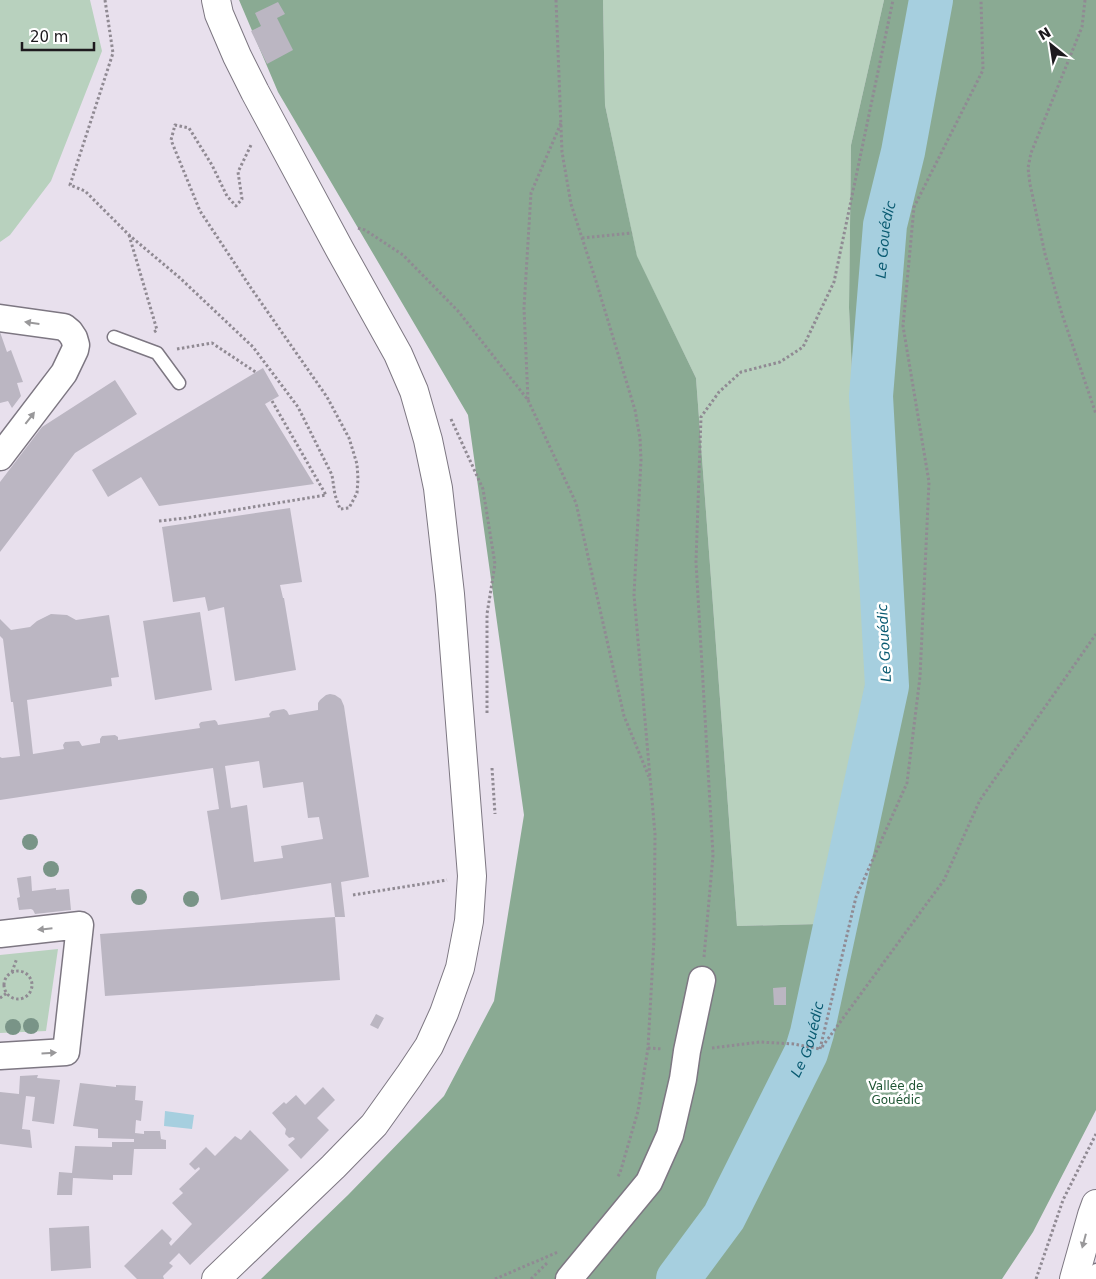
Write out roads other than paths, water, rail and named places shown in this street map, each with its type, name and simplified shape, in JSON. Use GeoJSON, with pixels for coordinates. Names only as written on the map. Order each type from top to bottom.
{"type":"FeatureCollection","features":[{"type":"Feature","properties":{"kind":"main road"},"geometry":{"type":"LineString","coordinates":[[216,0],[219,14],[237,56],[340,250],[398,354],[414,391],[426,432],[438,488],[449,584],[472,876],[469,921],[460,968],[444,1013],[428,1046],[409,1076],[374,1125],[216,1279]]}},
{"type":"Feature","properties":{"kind":"main road"},"geometry":{"type":"LineString","coordinates":[[1074,1279],[1096,1204]]}},
{"type":"Feature","properties":{"kind":"street"},"geometry":{"type":"LineString","coordinates":[[0,318],[70,338],[64,373],[0,457]]}},
{"type":"Feature","properties":{"kind":"street"},"geometry":{"type":"LineString","coordinates":[[0,934],[79,918],[66,1052],[0,1056]]}},
{"type":"Feature","properties":{"kind":"street"},"geometry":{"type":"LineString","coordinates":[[569,1279],[649,1182],[670,1135],[702,980]]}},
{"type":"Feature","properties":{"kind":"lane"},"geometry":{"type":"LineString","coordinates":[[114,337],[157,353],[179,383]]}},
{"type":"Feature","properties":{"kind":"lane"},"geometry":{"type":"LineString","coordinates":[[1093,1279],[1096,1270]]}},
{"type":"Feature","properties":{"kind":"water"},"geometry":{"type":"Polygon","coordinates":[[[165,1111],[194,1115],[192,1129],[164,1126],[165,1111]]]}},
{"type":"Feature","properties":{"kind":"waterway","name":"Le Gouédic"},"geometry":{"type":"LineString","coordinates":[[678,1279],[724,1217],[806,1053],[812,1033],[887,686],[871,396],[885,225],[903,152],[931,0]]}},
{"type":"Feature","properties":{"kind":"park label","name":"Vallée de Gouédic"},"geometry":{"type":"Point","coordinates":[896,1093]}}]}
